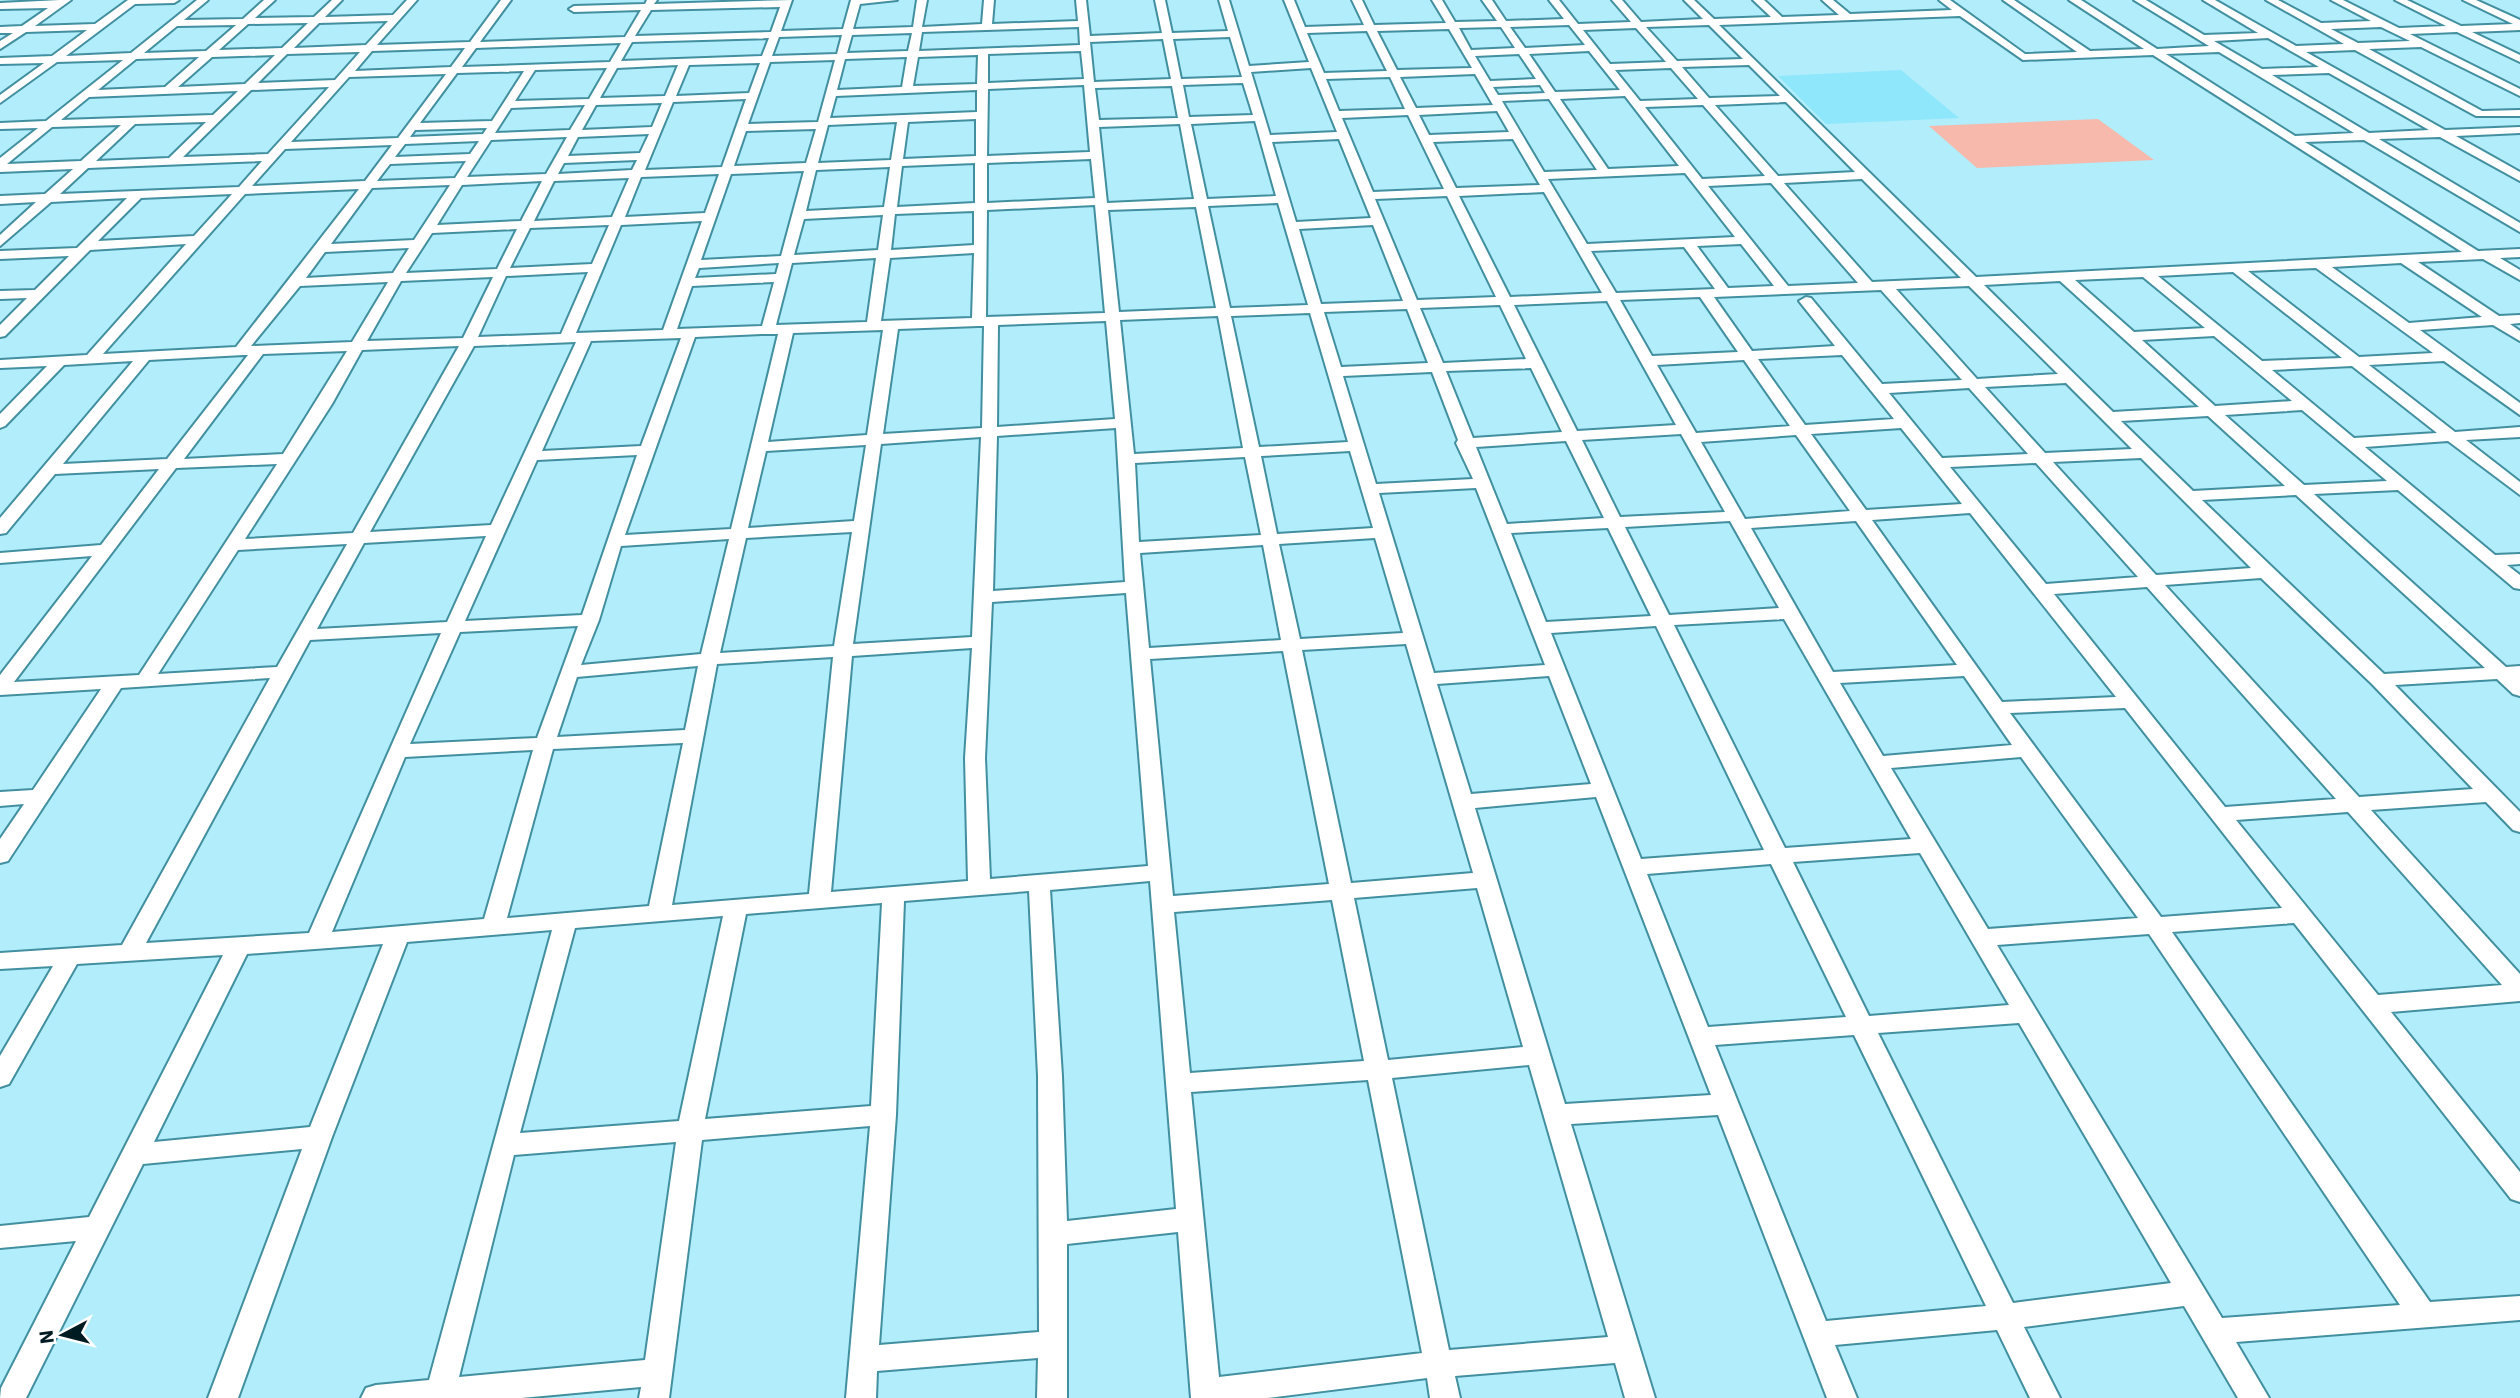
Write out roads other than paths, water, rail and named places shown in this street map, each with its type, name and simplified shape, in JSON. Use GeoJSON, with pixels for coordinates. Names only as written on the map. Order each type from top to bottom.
{"type":"FeatureCollection","features":[{"type":"Feature","properties":{"kind":"street"},"geometry":{"type":"LineString","coordinates":[[2,97],[133,1],[174,0]]}},
{"type":"Feature","properties":{"kind":"street"},"geometry":{"type":"LineString","coordinates":[[0,166],[203,0]]}},
{"type":"Feature","properties":{"kind":"street"},"geometry":{"type":"LineString","coordinates":[[168,90],[270,0]]}},
{"type":"Feature","properties":{"kind":"street"},"geometry":{"type":"LineString","coordinates":[[172,161],[338,0]]}},
{"type":"Feature","properties":{"kind":"street"},"geometry":{"type":"LineString","coordinates":[[90,359],[412,0]]}},
{"type":"Feature","properties":{"kind":"street"},"geometry":{"type":"LineString","coordinates":[[239,352],[296,282],[506,0]]}},
{"type":"Feature","properties":{"kind":"street"},"geometry":{"type":"LineString","coordinates":[[566,20],[580,0]]}},
{"type":"Feature","properties":{"kind":"street"},"geometry":{"type":"LineString","coordinates":[[767,332],[856,0],[892,0]]}},
{"type":"Feature","properties":{"kind":"street"},"geometry":{"type":"LineString","coordinates":[[907,90],[922,0]]}},
{"type":"Feature","properties":{"kind":"street"},"geometry":{"type":"LineString","coordinates":[[987,27],[989,0]]}},
{"type":"Feature","properties":{"kind":"street"},"geometry":{"type":"LineString","coordinates":[[1081,0],[1127,459],[1132,548],[1206,1395],[1438,1364],[1625,1349]]}},
{"type":"Feature","properties":{"kind":"street"},"geometry":{"type":"LineString","coordinates":[[1160,0],[1445,1398]]}},
{"type":"Feature","properties":{"kind":"street"},"geometry":{"type":"LineString","coordinates":[[1224,0],[1640,1398]]}},
{"type":"Feature","properties":{"kind":"street"},"geometry":{"type":"LineString","coordinates":[[1289,0],[1437,367],[1464,443],[1554,670],[1635,867],[1842,1398]]}},
{"type":"Feature","properties":{"kind":"street"},"geometry":{"type":"LineString","coordinates":[[1357,0],[1572,435],[1660,621],[2045,1398]]}},
{"type":"Feature","properties":{"kind":"street"},"geometry":{"type":"LineString","coordinates":[[1437,0],[1611,296],[1827,678],[2254,1398]]}},
{"type":"Feature","properties":{"kind":"street"},"geometry":{"type":"LineString","coordinates":[[1487,0],[1524,50],[1605,173]]}},
{"type":"Feature","properties":{"kind":"street"},"geometry":{"type":"LineString","coordinates":[[1554,0],[1784,290]]}},
{"type":"Feature","properties":{"kind":"street"},"geometry":{"type":"LineString","coordinates":[[1617,0],[1776,179],[1974,383],[2520,990]]}},
{"type":"Feature","properties":{"kind":"street"},"geometry":{"type":"LineString","coordinates":[[1689,0],[2144,453],[2379,680],[2520,825]]}},
{"type":"Feature","properties":{"kind":"street"},"geometry":{"type":"LineString","coordinates":[[1758,0],[1780,20]]}},
{"type":"Feature","properties":{"kind":"street"},"geometry":{"type":"LineString","coordinates":[[1827,0],[1849,18]]}},
{"type":"Feature","properties":{"kind":"street"},"geometry":{"type":"LineString","coordinates":[[1889,0],[1909,15]]}},
{"type":"Feature","properties":{"kind":"street"},"geometry":{"type":"LineString","coordinates":[[1945,0],[2022,57],[2221,49]]}},
{"type":"Feature","properties":{"kind":"street"},"geometry":{"type":"LineString","coordinates":[[2008,0],[2087,54]]}},
{"type":"Feature","properties":{"kind":"street"},"geometry":{"type":"LineString","coordinates":[[2074,0],[2481,255],[2520,276]]}},
{"type":"Feature","properties":{"kind":"street"},"geometry":{"type":"LineString","coordinates":[[2139,0],[2520,228]]}},
{"type":"Feature","properties":{"kind":"street"},"geometry":{"type":"LineString","coordinates":[[2208,0],[2520,177]]}},
{"type":"Feature","properties":{"kind":"street"},"geometry":{"type":"LineString","coordinates":[[2271,0],[2517,132]]}},
{"type":"Feature","properties":{"kind":"street"},"geometry":{"type":"LineString","coordinates":[[2336,0],[2520,93]]}},
{"type":"Feature","properties":{"kind":"street"},"geometry":{"type":"LineString","coordinates":[[2400,0],[2520,58]]}},
{"type":"Feature","properties":{"kind":"street"},"geometry":{"type":"LineString","coordinates":[[2468,0],[2520,26]]}},
{"type":"Feature","properties":{"kind":"street"},"geometry":{"type":"LineString","coordinates":[[0,6],[63,2]]}},
{"type":"Feature","properties":{"kind":"street"},"geometry":{"type":"LineString","coordinates":[[0,46],[63,2]]}},
{"type":"Feature","properties":{"kind":"street"},"geometry":{"type":"LineString","coordinates":[[574,9],[649,4],[787,2],[668,335]]}},
{"type":"Feature","properties":{"kind":"street"},"geometry":{"type":"LineString","coordinates":[[709,16],[716,3]]}},
{"type":"Feature","properties":{"kind":"street"},"geometry":{"type":"LineString","coordinates":[[130,952],[282,673],[468,343],[500,273],[574,134],[649,4]]}},
{"type":"Feature","properties":{"kind":"street"},"geometry":{"type":"LineString","coordinates":[[1301,30],[1503,24],[1710,23],[1963,13]]}},
{"type":"Feature","properties":{"kind":"street"},"geometry":{"type":"LineString","coordinates":[[175,23],[396,18]]}},
{"type":"Feature","properties":{"kind":"street"},"geometry":{"type":"LineString","coordinates":[[2319,26],[2385,24]]}},
{"type":"Feature","properties":{"kind":"street"},"geometry":{"type":"LineString","coordinates":[[2398,31],[2520,26]]}},
{"type":"Feature","properties":{"kind":"street"},"geometry":{"type":"LineString","coordinates":[[0,30],[97,27]]}},
{"type":"Feature","properties":{"kind":"street"},"geometry":{"type":"LineString","coordinates":[[0,61],[627,40],[702,32],[775,34],[987,27],[1084,37],[1234,34]]}},
{"type":"Feature","properties":{"kind":"street"},"geometry":{"type":"LineString","coordinates":[[550,42],[558,31]]}},
{"type":"Feature","properties":{"kind":"street"},"geometry":{"type":"LineString","coordinates":[[2202,38],[2270,35]]}},
{"type":"Feature","properties":{"kind":"street"},"geometry":{"type":"LineString","coordinates":[[88,94],[247,88],[454,70],[983,52],[1084,37]]}},
{"type":"Feature","properties":{"kind":"street"},"geometry":{"type":"LineString","coordinates":[[2294,49],[2424,44]]}},
{"type":"Feature","properties":{"kind":"street"},"geometry":{"type":"LineString","coordinates":[[1469,53],[1591,48]]}},
{"type":"Feature","properties":{"kind":"street"},"geometry":{"type":"LineString","coordinates":[[979,886],[975,758],[991,430],[980,249],[983,52]]}},
{"type":"Feature","properties":{"kind":"street"},"geometry":{"type":"LineString","coordinates":[[317,941],[397,751],[532,456],[575,339],[594,268],[685,62]]}},
{"type":"Feature","properties":{"kind":"street"},"geometry":{"type":"LineString","coordinates":[[1608,67],[1749,62]]}},
{"type":"Feature","properties":{"kind":"street"},"geometry":{"type":"LineString","coordinates":[[2507,64],[2520,64]]}},
{"type":"Feature","properties":{"kind":"street"},"geometry":{"type":"LineString","coordinates":[[2469,66],[2494,65]]}},
{"type":"Feature","properties":{"kind":"street"},"geometry":{"type":"LineString","coordinates":[[144,681],[359,347],[397,277],[532,67]]}},
{"type":"Feature","properties":{"kind":"street"},"geometry":{"type":"LineString","coordinates":[[2261,72],[2330,70]]}},
{"type":"Feature","properties":{"kind":"street"},"geometry":{"type":"LineString","coordinates":[[831,93],[1176,82],[1246,74],[1317,71],[1479,71]]}},
{"type":"Feature","properties":{"kind":"street"},"geometry":{"type":"LineString","coordinates":[[1487,84],[1544,82]]}},
{"type":"Feature","properties":{"kind":"street"},"geometry":{"type":"LineString","coordinates":[[1335,115],[1628,93]]}},
{"type":"Feature","properties":{"kind":"street"},"geometry":{"type":"LineString","coordinates":[[509,105],[754,96]]}},
{"type":"Feature","properties":{"kind":"street"},"geometry":{"type":"LineString","coordinates":[[1637,104],[1787,99]]}},
{"type":"Feature","properties":{"kind":"street"},"geometry":{"type":"LineString","coordinates":[[2480,114],[2520,113]]}},
{"type":"Feature","properties":{"kind":"street"},"geometry":{"type":"LineString","coordinates":[[742,128],[982,115]]}},
{"type":"Feature","properties":{"kind":"street"},"geometry":{"type":"LineString","coordinates":[[0,126],[216,118]]}},
{"type":"Feature","properties":{"kind":"street"},"geometry":{"type":"LineString","coordinates":[[1093,124],[1259,118]]}},
{"type":"Feature","properties":{"kind":"street"},"geometry":{"type":"LineString","coordinates":[[819,901],[843,650],[876,438],[884,254],[903,119]]}},
{"type":"Feature","properties":{"kind":"street"},"geometry":{"type":"LineString","coordinates":[[0,242],[132,121]]}},
{"type":"Feature","properties":{"kind":"street"},"geometry":{"type":"LineString","coordinates":[[411,127],[496,124]]}},
{"type":"Feature","properties":{"kind":"street"},"geometry":{"type":"LineString","coordinates":[[280,146],[655,130]]}},
{"type":"Feature","properties":{"kind":"street"},"geometry":{"type":"LineString","coordinates":[[2295,139],[2517,132]]}},
{"type":"Feature","properties":{"kind":"street"},"geometry":{"type":"LineString","coordinates":[[1267,139],[1343,135]]}},
{"type":"Feature","properties":{"kind":"street"},"geometry":{"type":"LineString","coordinates":[[1425,139],[1516,135]]}},
{"type":"Feature","properties":{"kind":"street"},"geometry":{"type":"LineString","coordinates":[[0,200],[1096,155]]}},
{"type":"Feature","properties":{"kind":"street"},"geometry":{"type":"LineString","coordinates":[[561,160],[643,156]]}},
{"type":"Feature","properties":{"kind":"street"},"geometry":{"type":"LineString","coordinates":[[0,166],[270,157]]}},
{"type":"Feature","properties":{"kind":"street"},"geometry":{"type":"LineString","coordinates":[[386,161],[474,157]]}},
{"type":"Feature","properties":{"kind":"street"},"geometry":{"type":"LineString","coordinates":[[1540,176],[1688,169]]}},
{"type":"Feature","properties":{"kind":"street"},"geometry":{"type":"LineString","coordinates":[[1700,183],[1864,175]]}},
{"type":"Feature","properties":{"kind":"street"},"geometry":{"type":"LineString","coordinates":[[1367,196],[1547,188]]}},
{"type":"Feature","properties":{"kind":"street"},"geometry":{"type":"LineString","coordinates":[[0,333],[138,194]]}},
{"type":"Feature","properties":{"kind":"street"},"geometry":{"type":"LineString","coordinates":[[799,215],[1285,199]]}},
{"type":"Feature","properties":{"kind":"street"},"geometry":{"type":"LineString","coordinates":[[428,229],[710,217]]}},
{"type":"Feature","properties":{"kind":"street"},"geometry":{"type":"LineString","coordinates":[[1293,226],[1377,221]]}},
{"type":"Feature","properties":{"kind":"street"},"geometry":{"type":"LineString","coordinates":[[0,255],[196,240]]}},
{"type":"Feature","properties":{"kind":"street"},"geometry":{"type":"LineString","coordinates":[[1583,248],[1744,240]]}},
{"type":"Feature","properties":{"kind":"street"},"geometry":{"type":"LineString","coordinates":[[1688,243],[1750,356],[2026,750],[2156,926],[2422,1314]]}},
{"type":"Feature","properties":{"kind":"street"},"geometry":{"type":"LineString","coordinates":[[321,248],[418,244]]}},
{"type":"Feature","properties":{"kind":"street"},"geometry":{"type":"LineString","coordinates":[[694,264],[980,249]]}},
{"type":"Feature","properties":{"kind":"street"},"geometry":{"type":"LineString","coordinates":[[0,364],[259,351],[1877,286],[2520,253]]}},
{"type":"Feature","properties":{"kind":"street"},"geometry":{"type":"LineString","coordinates":[[2404,259],[2520,337]]}},
{"type":"Feature","properties":{"kind":"street"},"geometry":{"type":"LineString","coordinates":[[2320,264],[2520,410]]}},
{"type":"Feature","properties":{"kind":"street"},"geometry":{"type":"LineString","coordinates":[[296,282],[594,268]]}},
{"type":"Feature","properties":{"kind":"street"},"geometry":{"type":"LineString","coordinates":[[2236,268],[2449,437],[2520,489]]}},
{"type":"Feature","properties":{"kind":"street"},"geometry":{"type":"LineString","coordinates":[[2147,273],[2520,584]]}},
{"type":"Feature","properties":{"kind":"street"},"geometry":{"type":"LineString","coordinates":[[2064,277],[2210,411],[2510,672],[2520,690]]}},
{"type":"Feature","properties":{"kind":"street"},"geometry":{"type":"LineString","coordinates":[[687,282],[782,278]]}},
{"type":"Feature","properties":{"kind":"street"},"geometry":{"type":"LineString","coordinates":[[0,295],[39,294]]}},
{"type":"Feature","properties":{"kind":"street"},"geometry":{"type":"LineString","coordinates":[[1806,301],[1975,508],[2297,915],[2520,1191]]}},
{"type":"Feature","properties":{"kind":"street"},"geometry":{"type":"LineString","coordinates":[[2406,327],[2520,319]]}},
{"type":"Feature","properties":{"kind":"street"},"geometry":{"type":"LineString","coordinates":[[659,913],[709,659],[786,331]]}},
{"type":"Feature","properties":{"kind":"street"},"geometry":{"type":"LineString","coordinates":[[2128,337],[2217,332]]}},
{"type":"Feature","properties":{"kind":"street"},"geometry":{"type":"LineString","coordinates":[[493,927],[545,743],[590,620],[614,541],[689,335]]}},
{"type":"Feature","properties":{"kind":"street"},"geometry":{"type":"LineString","coordinates":[[1648,361],[1846,350]]}},
{"type":"Feature","properties":{"kind":"street"},"geometry":{"type":"LineString","coordinates":[[0,688],[259,351]]}},
{"type":"Feature","properties":{"kind":"street"},"geometry":{"type":"LineString","coordinates":[[0,529],[144,357]]}},
{"type":"Feature","properties":{"kind":"street"},"geometry":{"type":"LineString","coordinates":[[2258,366],[2447,357]]}},
{"type":"Feature","properties":{"kind":"street"},"geometry":{"type":"LineString","coordinates":[[0,423],[60,361]]}},
{"type":"Feature","properties":{"kind":"street"},"geometry":{"type":"LineString","coordinates":[[1335,372],[1536,363]]}},
{"type":"Feature","properties":{"kind":"street"},"geometry":{"type":"LineString","coordinates":[[1878,388],[2069,378]]}},
{"type":"Feature","properties":{"kind":"street"},"geometry":{"type":"LineString","coordinates":[[2496,393],[2520,391]]}},
{"type":"Feature","properties":{"kind":"street"},"geometry":{"type":"LineString","coordinates":[[2108,416],[2307,405]]}},
{"type":"Feature","properties":{"kind":"street"},"geometry":{"type":"LineString","coordinates":[[760,447],[1122,423]]}},
{"type":"Feature","properties":{"kind":"street"},"geometry":{"type":"LineString","coordinates":[[1464,443],[1572,435],[1801,430],[1905,423]]}},
{"type":"Feature","properties":{"kind":"street"},"geometry":{"type":"LineString","coordinates":[[2351,443],[2520,432]]}},
{"type":"Feature","properties":{"kind":"street"},"geometry":{"type":"LineString","coordinates":[[1127,459],[1357,446]]}},
{"type":"Feature","properties":{"kind":"street"},"geometry":{"type":"LineString","coordinates":[[532,456],[647,450]]}},
{"type":"Feature","properties":{"kind":"street"},"geometry":{"type":"LineString","coordinates":[[1938,463],[2144,453]]}},
{"type":"Feature","properties":{"kind":"street"},"geometry":{"type":"LineString","coordinates":[[51,469],[288,459]]}},
{"type":"Feature","properties":{"kind":"street"},"geometry":{"type":"LineString","coordinates":[[1370,489],[1481,483]]}},
{"type":"Feature","properties":{"kind":"street"},"geometry":{"type":"LineString","coordinates":[[2190,496],[2403,485]]}},
{"type":"Feature","properties":{"kind":"street"},"geometry":{"type":"LineString","coordinates":[[1500,529],[1613,523],[1862,517],[1975,508]]}},
{"type":"Feature","properties":{"kind":"street"},"geometry":{"type":"LineString","coordinates":[[614,541],[862,526]]}},
{"type":"Feature","properties":{"kind":"street"},"geometry":{"type":"LineString","coordinates":[[232,545],[499,530]]}},
{"type":"Feature","properties":{"kind":"street"},"geometry":{"type":"LineString","coordinates":[[1132,548],[1382,532]]}},
{"type":"Feature","properties":{"kind":"street"},"geometry":{"type":"LineString","coordinates":[[0,558],[105,550]]}},
{"type":"Feature","properties":{"kind":"street"},"geometry":{"type":"LineString","coordinates":[[2492,560],[2520,559]]}},
{"type":"Feature","properties":{"kind":"street"},"geometry":{"type":"LineString","coordinates":[[2040,590],[2265,572]]}},
{"type":"Feature","properties":{"kind":"street"},"geometry":{"type":"LineString","coordinates":[[983,597],[1136,587]]}},
{"type":"Feature","properties":{"kind":"street"},"geometry":{"type":"LineString","coordinates":[[1538,628],[1790,613]]}},
{"type":"Feature","properties":{"kind":"street"},"geometry":{"type":"LineString","coordinates":[[304,635],[590,620]]}},
{"type":"Feature","properties":{"kind":"street"},"geometry":{"type":"LineString","coordinates":[[1142,654],[1414,638]]}},
{"type":"Feature","properties":{"kind":"street"},"geometry":{"type":"LineString","coordinates":[[571,672],[709,659],[981,642]]}},
{"type":"Feature","properties":{"kind":"street"},"geometry":{"type":"LineString","coordinates":[[1427,679],[1554,670]]}},
{"type":"Feature","properties":{"kind":"street"},"geometry":{"type":"LineString","coordinates":[[1827,678],[1970,670]]}},
{"type":"Feature","properties":{"kind":"street"},"geometry":{"type":"LineString","coordinates":[[2379,680],[2510,672]]}},
{"type":"Feature","properties":{"kind":"street"},"geometry":{"type":"LineString","coordinates":[[0,688],[282,673]]}},
{"type":"Feature","properties":{"kind":"street"},"geometry":{"type":"LineString","coordinates":[[0,856],[115,682]]}},
{"type":"Feature","properties":{"kind":"street"},"geometry":{"type":"LineString","coordinates":[[1998,708],[2128,702]]}},
{"type":"Feature","properties":{"kind":"street"},"geometry":{"type":"LineString","coordinates":[[397,751],[695,736]]}},
{"type":"Feature","properties":{"kind":"street"},"geometry":{"type":"LineString","coordinates":[[1877,762],[2026,750]]}},
{"type":"Feature","properties":{"kind":"street"},"geometry":{"type":"LineString","coordinates":[[1463,802],[1602,790]]}},
{"type":"Feature","properties":{"kind":"street"},"geometry":{"type":"LineString","coordinates":[[2219,814],[2488,794]]}},
{"type":"Feature","properties":{"kind":"street"},"geometry":{"type":"LineString","coordinates":[[0,799],[42,796]]}},
{"type":"Feature","properties":{"kind":"street"},"geometry":{"type":"LineString","coordinates":[[1635,867],[1926,845]]}},
{"type":"Feature","properties":{"kind":"street"},"geometry":{"type":"LineString","coordinates":[[0,961],[239,947],[1161,873]]}},
{"type":"Feature","properties":{"kind":"street"},"geometry":{"type":"LineString","coordinates":[[1164,905],[1486,880]]}},
{"type":"Feature","properties":{"kind":"street"},"geometry":{"type":"LineString","coordinates":[[1039,882],[1051,1076],[1054,1234],[1052,1398]]}},
{"type":"Feature","properties":{"kind":"street"},"geometry":{"type":"LineString","coordinates":[[861,1398],[883,1115],[893,894]]}},
{"type":"Feature","properties":{"kind":"street"},"geometry":{"type":"LineString","coordinates":[[376,1398],[656,1385],[690,1130],[736,907]]}},
{"type":"Feature","properties":{"kind":"street"},"geometry":{"type":"LineString","coordinates":[[1981,938],[2297,915]]}},
{"type":"Feature","properties":{"kind":"street"},"geometry":{"type":"LineString","coordinates":[[440,1395],[504,1146],[566,921]]}},
{"type":"Feature","properties":{"kind":"street"},"geometry":{"type":"LineString","coordinates":[[223,1398],[319,1137],[398,934]]}},
{"type":"Feature","properties":{"kind":"street"},"geometry":{"type":"LineString","coordinates":[[11,1398],[239,947]]}},
{"type":"Feature","properties":{"kind":"street"},"geometry":{"type":"LineString","coordinates":[[0,1077],[71,955]]}},
{"type":"Feature","properties":{"kind":"street"},"geometry":{"type":"LineString","coordinates":[[2369,1005],[2520,990]]}},
{"type":"Feature","properties":{"kind":"street"},"geometry":{"type":"LineString","coordinates":[[1702,1037],[2027,1013]]}},
{"type":"Feature","properties":{"kind":"street"},"geometry":{"type":"LineString","coordinates":[[1179,1083],[1378,1070],[1539,1055]]}},
{"type":"Feature","properties":{"kind":"street"},"geometry":{"type":"LineString","coordinates":[[1557,1115],[1728,1104]]}},
{"type":"Feature","properties":{"kind":"street"},"geometry":{"type":"LineString","coordinates":[[504,1146],[883,1115]]}},
{"type":"Feature","properties":{"kind":"street"},"geometry":{"type":"LineString","coordinates":[[132,1154],[319,1137]]}},
{"type":"Feature","properties":{"kind":"street"},"geometry":{"type":"LineString","coordinates":[[1054,1234],[1189,1219]]}},
{"type":"Feature","properties":{"kind":"street"},"geometry":{"type":"LineString","coordinates":[[0,1237],[95,1228]]}},
{"type":"Feature","properties":{"kind":"street"},"geometry":{"type":"LineString","coordinates":[[1817,1334],[2004,1317],[2192,1293]]}},
{"type":"Feature","properties":{"kind":"street"},"geometry":{"type":"LineString","coordinates":[[2214,1331],[2520,1308]]}},
{"type":"Feature","properties":{"kind":"street"},"geometry":{"type":"LineString","coordinates":[[864,1359],[1051,1344]]}}]}
